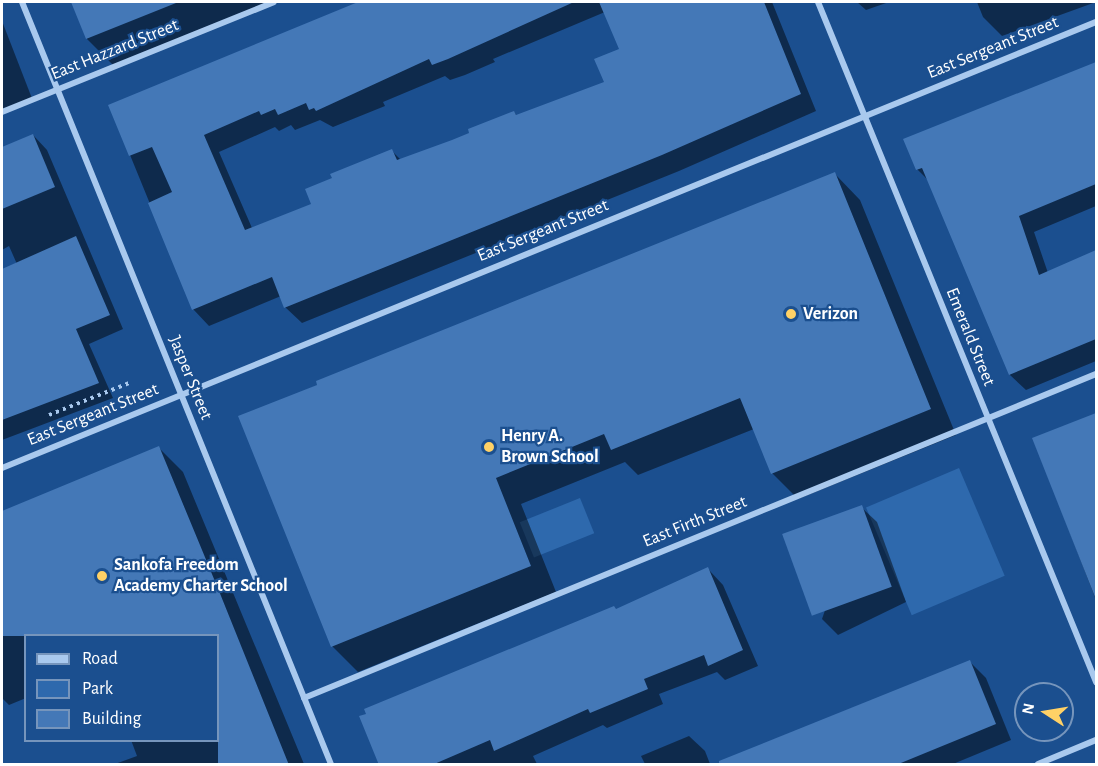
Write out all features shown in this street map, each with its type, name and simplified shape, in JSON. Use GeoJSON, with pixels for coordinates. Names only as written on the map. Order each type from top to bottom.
{"type":"FeatureCollection","features":[{"type":"Feature","properties":{"kind":"street","name":"Jasper Street"},"geometry":{"type":"LineString","coordinates":[[22,2],[331,765]]}},
{"type":"Feature","properties":{"kind":"street","name":"East Hazzard Street"},"geometry":{"type":"LineString","coordinates":[[2,112],[274,2]]}},
{"type":"Feature","properties":{"kind":"street","name":"Emerald Street"},"geometry":{"type":"LineString","coordinates":[[818,2],[1096,682]]}},
{"type":"Feature","properties":{"kind":"street","name":"East Sergeant Street"},"geometry":{"type":"LineString","coordinates":[[2,468],[1096,22]]}},
{"type":"Feature","properties":{"kind":"street","name":"East Firth Street"},"geometry":{"type":"LineString","coordinates":[[304,699],[1096,374]]}},
{"type":"Feature","properties":{"kind":"street"},"geometry":{"type":"LineString","coordinates":[[1038,765],[1096,740]]}},
{"type":"Feature","properties":{"kind":"path"},"geometry":{"type":"LineString","coordinates":[[49,415],[129,383]]}},
{"type":"Feature","properties":{"kind":"green space"},"geometry":{"type":"Polygon","coordinates":[[[959,468],[1005,576],[912,615],[866,507],[959,468]]]}},
{"type":"Feature","properties":{"kind":"green space"},"geometry":{"type":"Polygon","coordinates":[[[580,498],[594,533],[534,558],[520,522],[580,498]]]}},
{"type":"Feature","properties":{"kind":"building"},"geometry":{"type":"Polygon","coordinates":[[[71,2],[176,2],[176,3],[86,39],[71,2]]]}},
{"type":"Feature","properties":{"kind":"building"},"geometry":{"type":"Polygon","coordinates":[[[358,2],[574,2],[448,59],[432,65],[429,59],[316,111],[314,108],[309,110],[306,103],[278,115],[275,109],[261,115],[259,111],[204,135],[245,230],[311,204],[305,189],[332,178],[330,174],[392,149],[397,160],[469,133],[468,129],[514,111],[516,115],[604,82],[594,59],[619,49],[599,2],[764,2],[801,94],[662,155],[284,308],[272,277],[192,310],[148,203],[172,192],[152,147],[129,156],[108,105],[358,2]]]}},
{"type":"Feature","properties":{"kind":"building"},"geometry":{"type":"Polygon","coordinates":[[[1096,62],[1096,184],[1019,216],[1039,275],[1096,250],[1096,339],[1009,375],[922,168],[916,170],[903,139],[1096,62]]]}},
{"type":"Feature","properties":{"kind":"building"},"geometry":{"type":"Polygon","coordinates":[[[33,134],[55,187],[2,209],[2,147],[33,134]]]}},
{"type":"Feature","properties":{"kind":"building","name":"Henry A. Brown School"},"geometry":{"type":"Polygon","coordinates":[[[835,172],[931,409],[771,474],[740,398],[611,450],[604,434],[496,478],[531,566],[331,647],[238,416],[317,385],[316,381],[835,172]]]}},
{"type":"Feature","properties":{"kind":"building"},"geometry":{"type":"Polygon","coordinates":[[[76,236],[110,315],[76,329],[99,383],[2,420],[2,269],[76,236]]]}},
{"type":"Feature","properties":{"kind":"building"},"geometry":{"type":"Polygon","coordinates":[[[1096,413],[1096,597],[1095,597],[1032,438],[1096,413]]]}},
{"type":"Feature","properties":{"kind":"building","name":"Sankofa Freedom Academy Charter School"},"geometry":{"type":"Polygon","coordinates":[[[159,446],[289,765],[218,765],[219,634],[2,636],[2,511],[159,446]]]}},
{"type":"Feature","properties":{"kind":"building"},"geometry":{"type":"Polygon","coordinates":[[[862,505],[892,587],[812,616],[782,534],[862,505]]]}},
{"type":"Feature","properties":{"kind":"building"},"geometry":{"type":"Polygon","coordinates":[[[708,567],[743,650],[708,666],[704,655],[644,679],[648,689],[590,713],[588,709],[494,751],[490,740],[432,765],[379,765],[359,716],[366,714],[364,709],[614,606],[616,609],[708,567]]]}},
{"type":"Feature","properties":{"kind":"building"},"geometry":{"type":"Polygon","coordinates":[[[970,660],[996,724],[896,765],[719,765],[719,761],[970,660]]]}},
{"type":"Feature","properties":{"kind":"place","name":"Verizon"},"geometry":{"type":"Point","coordinates":[791,314]}},
{"type":"Feature","properties":{"kind":"place","name":"Henry A. Brown School"},"geometry":{"type":"Point","coordinates":[489,447]}},
{"type":"Feature","properties":{"kind":"place","name":"Sankofa Freedom Academy Charter School"},"geometry":{"type":"Point","coordinates":[102,576]}}]}
